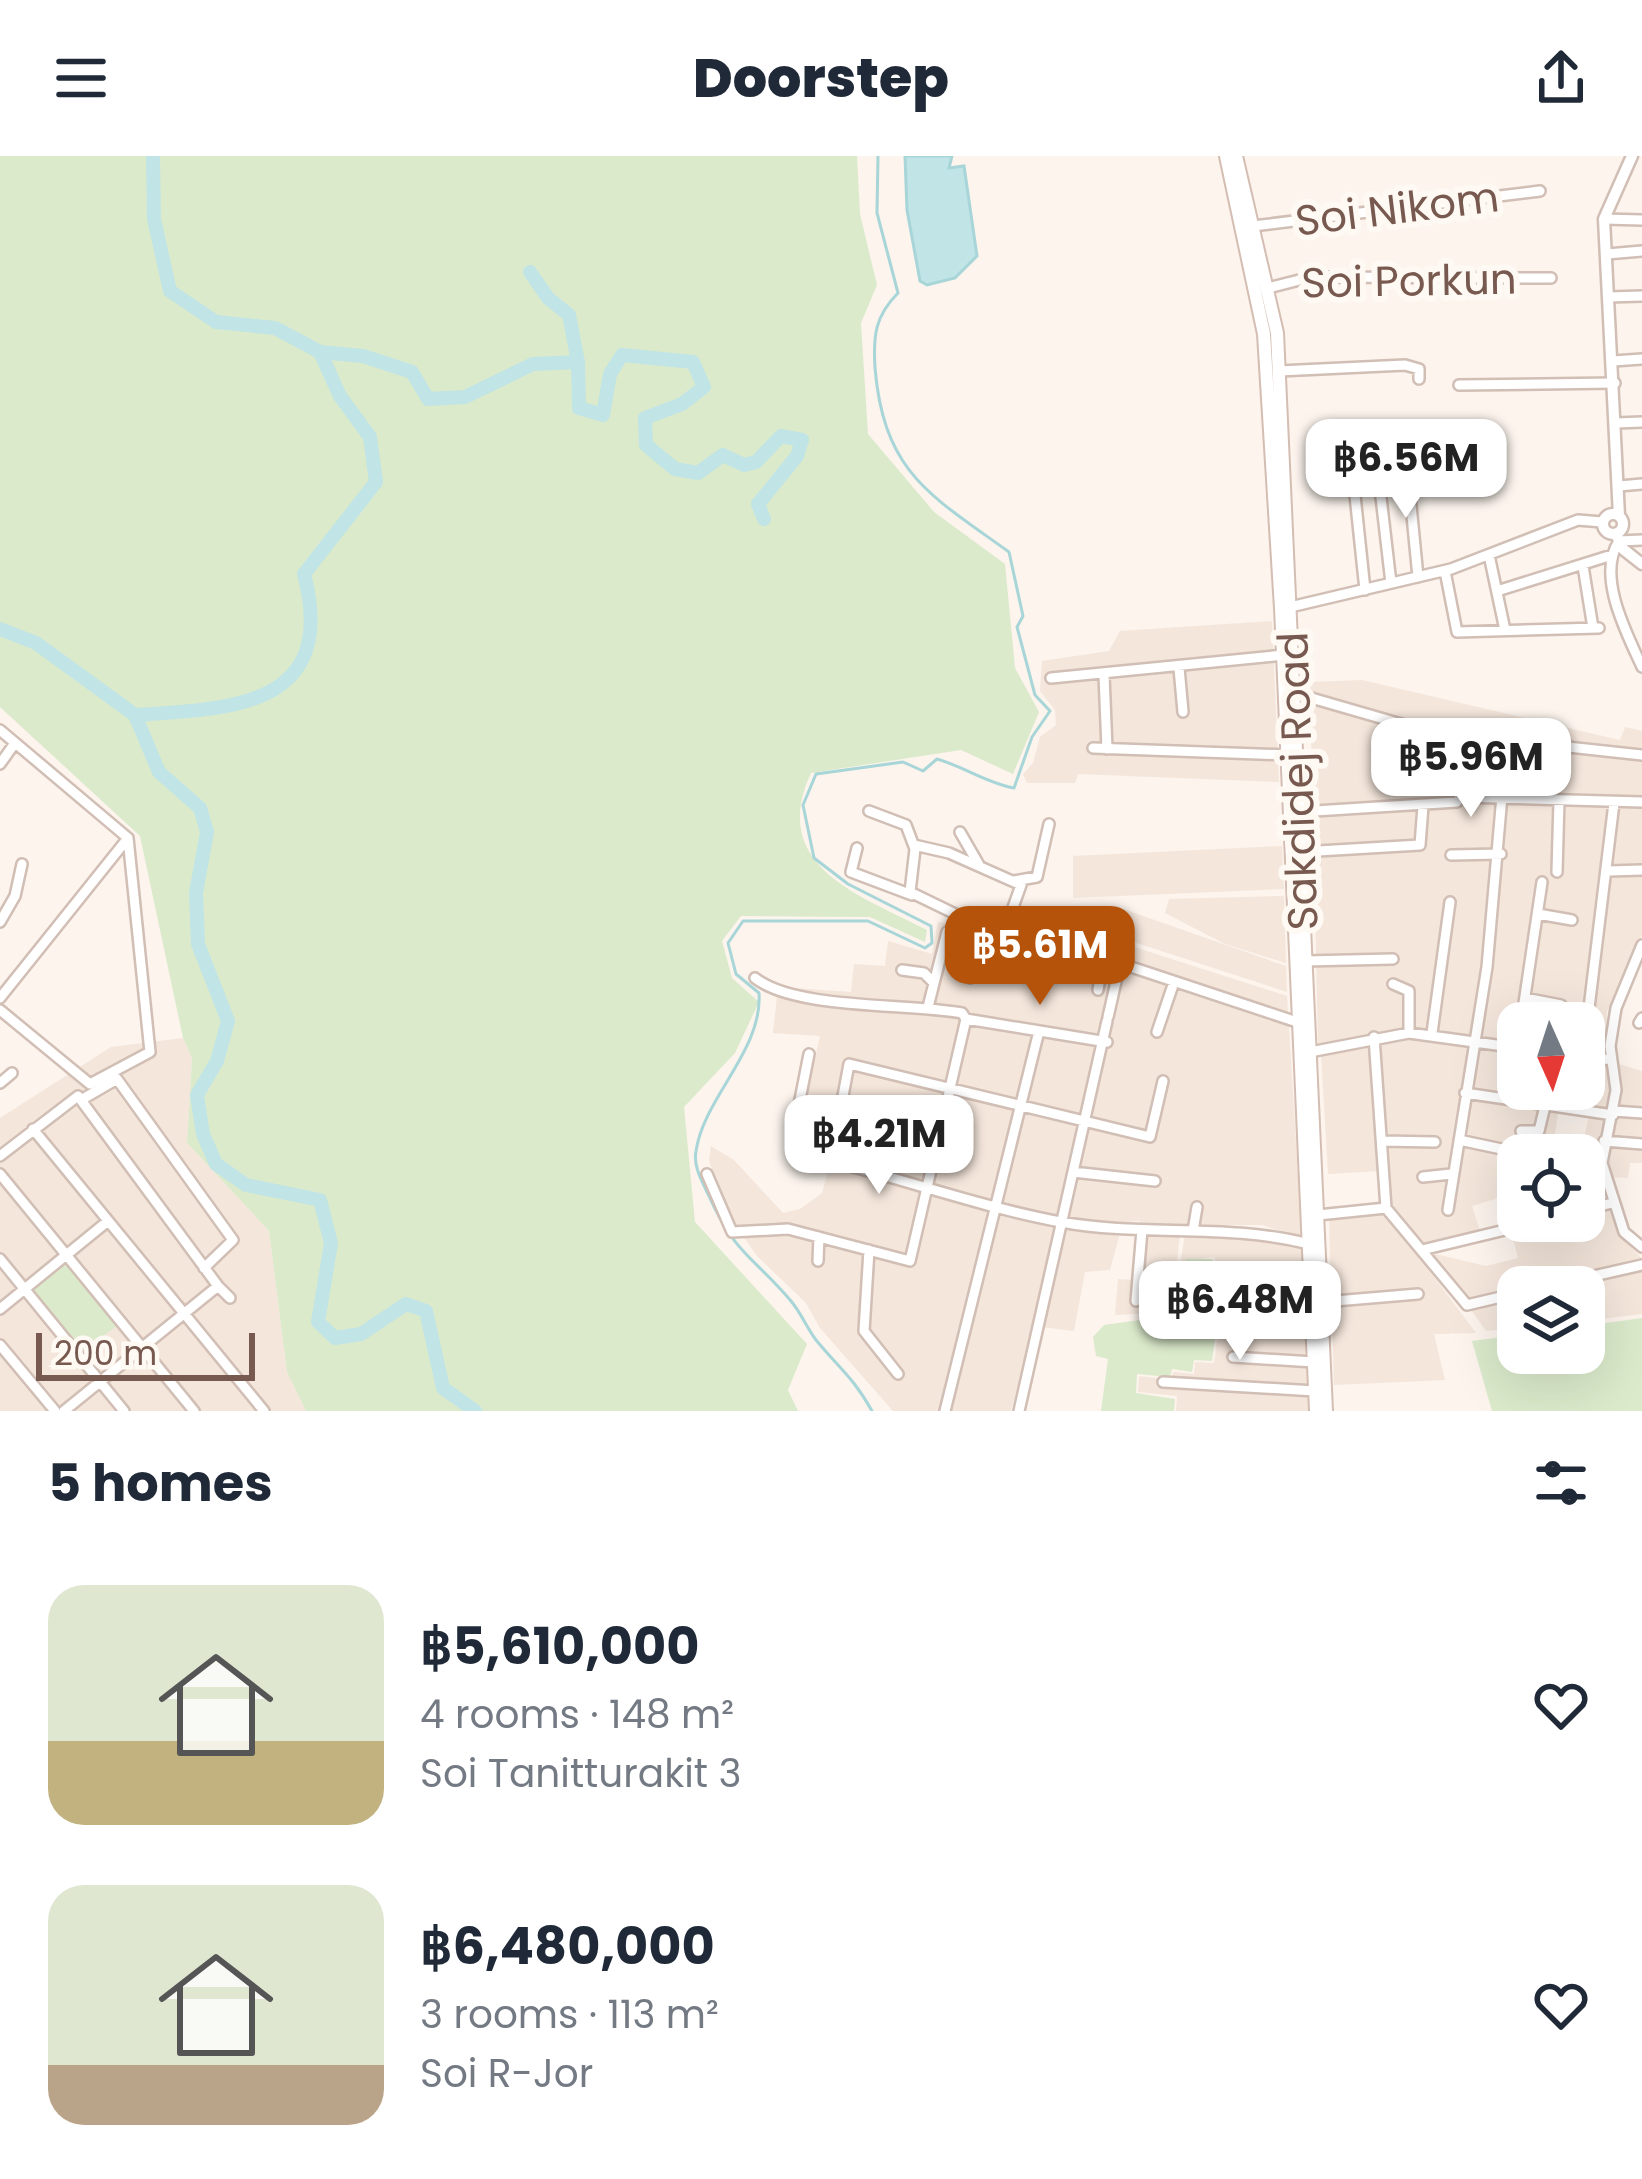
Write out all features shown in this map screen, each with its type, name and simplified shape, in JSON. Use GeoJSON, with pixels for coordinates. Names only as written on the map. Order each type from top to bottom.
{"type":"FeatureCollection","features":[{"type":"Feature","properties":{"kind":"main road","name":"Sakdidej Road"},"geometry":{"type":"LineString","coordinates":[[1226,156],[1264,334],[1294,693],[1288,755],[1316,1411]]}},
{"type":"Feature","properties":{"kind":"main road","name":"Sakdidej Road"},"geometry":{"type":"LineString","coordinates":[[1236,156],[1268,288],[1279,371],[1286,608],[1283,655],[1299,812],[1326,1411]]}},
{"type":"Feature","properties":{"kind":"street"},"geometry":{"type":"LineString","coordinates":[[1632,156],[1604,219],[1623,526],[1612,555],[1621,627],[1642,667]]}},
{"type":"Feature","properties":{"kind":"street","name":"Soi Nikom"},"geometry":{"type":"LineString","coordinates":[[1253,226],[1540,191]]}},
{"type":"Feature","properties":{"kind":"street"},"geometry":{"type":"LineString","coordinates":[[1604,219],[1642,220]]}},
{"type":"Feature","properties":{"kind":"street"},"geometry":{"type":"LineString","coordinates":[[1606,254],[1642,251]]}},
{"type":"Feature","properties":{"kind":"street","name":"Soi Porkun"},"geometry":{"type":"LineString","coordinates":[[1268,288],[1312,277],[1551,278]]}},
{"type":"Feature","properties":{"kind":"street"},"geometry":{"type":"LineString","coordinates":[[1608,298],[1642,296]]}},
{"type":"Feature","properties":{"kind":"street"},"geometry":{"type":"LineString","coordinates":[[1613,362],[1642,359]]}},
{"type":"Feature","properties":{"kind":"street"},"geometry":{"type":"LineString","coordinates":[[1279,371],[1405,364],[1418,370],[1420,379]]}},
{"type":"Feature","properties":{"kind":"street"},"geometry":{"type":"LineString","coordinates":[[1460,385],[1615,383]]}},
{"type":"Feature","properties":{"kind":"street"},"geometry":{"type":"LineString","coordinates":[[1616,423],[1642,422]]}},
{"type":"Feature","properties":{"kind":"street"},"geometry":{"type":"LineString","coordinates":[[1365,590],[1352,466],[1377,464],[1391,584]]}},
{"type":"Feature","properties":{"kind":"street"},"geometry":{"type":"LineString","coordinates":[[1378,481],[1406,480],[1409,485],[1418,577]]}},
{"type":"Feature","properties":{"kind":"street"},"geometry":{"type":"LineString","coordinates":[[1618,486],[1642,484]]}},
{"type":"Feature","properties":{"kind":"street"},"geometry":{"type":"LineString","coordinates":[[1602,522],[1609,514],[1619,516]]}},
{"type":"Feature","properties":{"kind":"street"},"geometry":{"type":"LineString","coordinates":[[1286,608],[1445,571],[1578,520],[1602,522]]}},
{"type":"Feature","properties":{"kind":"street"},"geometry":{"type":"LineString","coordinates":[[1602,522],[1606,532],[1642,564]]}},
{"type":"Feature","properties":{"kind":"street"},"geometry":{"type":"LineString","coordinates":[[1618,538],[1642,540]]}},
{"type":"Feature","properties":{"kind":"street"},"geometry":{"type":"LineString","coordinates":[[1489,555],[1505,631]]}},
{"type":"Feature","properties":{"kind":"street"},"geometry":{"type":"LineString","coordinates":[[1497,591],[1612,555]]}},
{"type":"Feature","properties":{"kind":"street"},"geometry":{"type":"LineString","coordinates":[[1445,571],[1457,632],[1596,628],[1583,566]]}},
{"type":"Feature","properties":{"kind":"street"},"geometry":{"type":"LineString","coordinates":[[1051,678],[1283,655]]}},
{"type":"Feature","properties":{"kind":"street"},"geometry":{"type":"LineString","coordinates":[[1211,664],[1213,680]]}},
{"type":"Feature","properties":{"kind":"street"},"geometry":{"type":"LineString","coordinates":[[1179,668],[1184,712]]}},
{"type":"Feature","properties":{"kind":"street"},"geometry":{"type":"LineString","coordinates":[[1104,674],[1107,749]]}},
{"type":"Feature","properties":{"kind":"street"},"geometry":{"type":"LineString","coordinates":[[1294,693],[1429,732],[1642,755]]}},
{"type":"Feature","properties":{"kind":"street"},"geometry":{"type":"LineString","coordinates":[[0,730],[128,838],[150,1052],[90,1084],[0,1010]]}},
{"type":"Feature","properties":{"kind":"street"},"geometry":{"type":"LineString","coordinates":[[0,764],[14,743]]}},
{"type":"Feature","properties":{"kind":"street"},"geometry":{"type":"LineString","coordinates":[[1093,748],[1288,755]]}},
{"type":"Feature","properties":{"kind":"street"},"geometry":{"type":"LineString","coordinates":[[1448,1210],[1501,854],[1504,773]]}},
{"type":"Feature","properties":{"kind":"street"},"geometry":{"type":"LineString","coordinates":[[1299,812],[1423,806],[1457,802],[1460,797],[1642,802]]}},
{"type":"Feature","properties":{"kind":"street"},"geometry":{"type":"LineString","coordinates":[[1557,872],[1559,801]]}},
{"type":"Feature","properties":{"kind":"street"},"geometry":{"type":"LineString","coordinates":[[1591,1002],[1614,803]]}},
{"type":"Feature","properties":{"kind":"street"},"geometry":{"type":"LineString","coordinates":[[1300,852],[1420,845],[1423,806]]}},
{"type":"Feature","properties":{"kind":"street"},"geometry":{"type":"LineString","coordinates":[[869,811],[900,818],[914,845],[913,895]]}},
{"type":"Feature","properties":{"kind":"street"},"geometry":{"type":"LineString","coordinates":[[1012,881],[1037,877],[1048,824]]}},
{"type":"Feature","properties":{"kind":"street"},"geometry":{"type":"LineString","coordinates":[[960,832],[979,865]]}},
{"type":"Feature","properties":{"kind":"street"},"geometry":{"type":"LineString","coordinates":[[0,998],[128,838]]}},
{"type":"Feature","properties":{"kind":"street"},"geometry":{"type":"LineString","coordinates":[[914,845],[979,865],[1021,889],[970,978]]}},
{"type":"Feature","properties":{"kind":"street"},"geometry":{"type":"LineString","coordinates":[[857,848],[851,872],[978,925],[994,940],[1000,970]]}},
{"type":"Feature","properties":{"kind":"street"},"geometry":{"type":"LineString","coordinates":[[1451,855],[1501,854]]}},
{"type":"Feature","properties":{"kind":"street"},"geometry":{"type":"LineString","coordinates":[[0,922],[15,896],[22,864]]}},
{"type":"Feature","properties":{"kind":"street"},"geometry":{"type":"LineString","coordinates":[[1609,871],[1642,870]]}},
{"type":"Feature","properties":{"kind":"street"},"geometry":{"type":"LineString","coordinates":[[1524,1002],[1542,882]]}},
{"type":"Feature","properties":{"kind":"street"},"geometry":{"type":"LineString","coordinates":[[1432,1033],[1450,902]]}},
{"type":"Feature","properties":{"kind":"street"},"geometry":{"type":"LineString","coordinates":[[1538,914],[1572,920]]}},
{"type":"Feature","properties":{"kind":"street"},"geometry":{"type":"LineString","coordinates":[[928,1007],[947,932],[1103,959],[1297,1022]]}},
{"type":"Feature","properties":{"kind":"street"},"geometry":{"type":"LineString","coordinates":[[1605,1138],[1613,1113],[1616,1008],[1642,945]]}},
{"type":"Feature","properties":{"kind":"street"},"geometry":{"type":"LineString","coordinates":[[1098,990],[1103,959]]}},
{"type":"Feature","properties":{"kind":"street"},"geometry":{"type":"LineString","coordinates":[[1305,961],[1393,959]]}},
{"type":"Feature","properties":{"kind":"street"},"geometry":{"type":"LineString","coordinates":[[1018,1411],[1106,1042],[1120,964]]}},
{"type":"Feature","properties":{"kind":"street"},"geometry":{"type":"LineString","coordinates":[[902,970],[924,974],[933,982]]}},
{"type":"Feature","properties":{"kind":"street"},"geometry":{"type":"LineString","coordinates":[[706,1174],[732,1232],[788,1229],[910,1261],[931,1187],[966,1019],[962,1013],[928,1007],[778,993],[755,978]]}},
{"type":"Feature","properties":{"kind":"street"},"geometry":{"type":"LineString","coordinates":[[1156,1032],[1174,982]]}},
{"type":"Feature","properties":{"kind":"street"},"geometry":{"type":"LineString","coordinates":[[1393,984],[1409,991],[1409,1033]]}},
{"type":"Feature","properties":{"kind":"street"},"geometry":{"type":"LineString","coordinates":[[1525,998],[1546,1002]]}},
{"type":"Feature","properties":{"kind":"street"},"geometry":{"type":"LineString","coordinates":[[966,1019],[1106,1042]]}},
{"type":"Feature","properties":{"kind":"street"},"geometry":{"type":"LineString","coordinates":[[945,1411],[1039,1031]]}},
{"type":"Feature","properties":{"kind":"street"},"geometry":{"type":"LineString","coordinates":[[1310,1052],[1374,1036],[1409,1033],[1497,1044]]}},
{"type":"Feature","properties":{"kind":"street"},"geometry":{"type":"LineString","coordinates":[[1374,1036],[1386,1208],[1467,1305],[1497,1298]]}},
{"type":"Feature","properties":{"kind":"street"},"geometry":{"type":"LineString","coordinates":[[809,1054],[796,1120],[938,1152]]}},
{"type":"Feature","properties":{"kind":"street"},"geometry":{"type":"LineString","coordinates":[[1605,1059],[1611,1059]]}},
{"type":"Feature","properties":{"kind":"street"},"geometry":{"type":"LineString","coordinates":[[837,1128],[849,1064],[1150,1137],[1163,1081]]}},
{"type":"Feature","properties":{"kind":"street"},"geometry":{"type":"LineString","coordinates":[[0,1083],[12,1073]]}},
{"type":"Feature","properties":{"kind":"street"},"geometry":{"type":"LineString","coordinates":[[81,1100],[117,1079],[233,1240],[204,1268]]}},
{"type":"Feature","properties":{"kind":"street"},"geometry":{"type":"LineString","coordinates":[[1465,1093],[1497,1097]]}},
{"type":"Feature","properties":{"kind":"street"},"geometry":{"type":"LineString","coordinates":[[0,1156],[78,1096],[230,1298]]}},
{"type":"Feature","properties":{"kind":"street"},"geometry":{"type":"LineString","coordinates":[[1521,1131],[1539,1131],[1544,1110]]}},
{"type":"Feature","properties":{"kind":"street"},"geometry":{"type":"LineString","coordinates":[[1595,1110],[1642,1113]]}},
{"type":"Feature","properties":{"kind":"street"},"geometry":{"type":"LineString","coordinates":[[33,1129],[258,1409]]}},
{"type":"Feature","properties":{"kind":"street"},"geometry":{"type":"LineString","coordinates":[[1459,1140],[1497,1147]]}},
{"type":"Feature","properties":{"kind":"street"},"geometry":{"type":"LineString","coordinates":[[1383,1141],[1435,1142]]}},
{"type":"Feature","properties":{"kind":"street"},"geometry":{"type":"LineString","coordinates":[[1605,1141],[1642,1144]]}},
{"type":"Feature","properties":{"kind":"street"},"geometry":{"type":"LineString","coordinates":[[838,1163],[1061,1222],[1270,1234],[1309,1244]]}},
{"type":"Feature","properties":{"kind":"street"},"geometry":{"type":"LineString","coordinates":[[1073,1172],[1154,1181]]}},
{"type":"Feature","properties":{"kind":"street"},"geometry":{"type":"LineString","coordinates":[[0,1174],[194,1411]]}},
{"type":"Feature","properties":{"kind":"street"},"geometry":{"type":"LineString","coordinates":[[1423,1177],[1451,1174]]}},
{"type":"Feature","properties":{"kind":"street"},"geometry":{"type":"LineString","coordinates":[[1605,1175],[1624,1232],[1642,1247]]}},
{"type":"Feature","properties":{"kind":"street"},"geometry":{"type":"LineString","coordinates":[[1605,1205],[1612,1203]]}},
{"type":"Feature","properties":{"kind":"street"},"geometry":{"type":"LineString","coordinates":[[1193,1231],[1196,1207]]}},
{"type":"Feature","properties":{"kind":"street"},"geometry":{"type":"LineString","coordinates":[[1318,1215],[1386,1208]]}},
{"type":"Feature","properties":{"kind":"street"},"geometry":{"type":"LineString","coordinates":[[0,1309],[108,1221]]}},
{"type":"Feature","properties":{"kind":"street"},"geometry":{"type":"LineString","coordinates":[[1136,1301],[1142,1230]]}},
{"type":"Feature","properties":{"kind":"street"},"geometry":{"type":"LineString","coordinates":[[1422,1250],[1497,1232]]}},
{"type":"Feature","properties":{"kind":"street"},"geometry":{"type":"LineString","coordinates":[[818,1261],[819,1237]]}},
{"type":"Feature","properties":{"kind":"street"},"geometry":{"type":"LineString","coordinates":[[868,1250],[864,1331],[898,1374]]}},
{"type":"Feature","properties":{"kind":"street"},"geometry":{"type":"LineString","coordinates":[[0,1259],[124,1411]]}},
{"type":"Feature","properties":{"kind":"street"},"geometry":{"type":"LineString","coordinates":[[1605,1273],[1642,1265]]}},
{"type":"Feature","properties":{"kind":"street"},"geometry":{"type":"LineString","coordinates":[[64,1411],[218,1286]]}},
{"type":"Feature","properties":{"kind":"street"},"geometry":{"type":"LineString","coordinates":[[1323,1302],[1418,1294]]}},
{"type":"Feature","properties":{"kind":"street"},"geometry":{"type":"LineString","coordinates":[[0,1345],[55,1411]]}},
{"type":"Feature","properties":{"kind":"street"},"geometry":{"type":"LineString","coordinates":[[1233,1357],[1314,1362]]}},
{"type":"Feature","properties":{"kind":"street"},"geometry":{"type":"LineString","coordinates":[[1162,1382],[1315,1390]]}},
{"type":"Feature","properties":{"kind":"shaded area"},"geometry":{"type":"Polygon","coordinates":[[[1272,621],[1279,782],[1078,774],[1075,783],[1027,783],[1023,774],[1033,763],[1040,737],[1056,725],[1055,710],[1040,691],[1042,661],[1109,651],[1120,631],[1272,621]]]}},
{"type":"Feature","properties":{"kind":"shaded area"},"geometry":{"type":"Polygon","coordinates":[[[1362,680],[1620,740],[1625,727],[1642,731],[1642,935],[1607,1011],[1605,1056],[1605,1002],[1497,1002],[1497,1110],[1559,1110],[1555,1134],[1497,1134],[1497,1198],[1472,1206],[1480,1231],[1413,1249],[1476,1333],[1434,1334],[1445,1380],[1334,1385],[1329,1218],[1386,1214],[1375,1033],[1318,1045],[1310,682],[1362,680]]]}},
{"type":"Feature","properties":{"kind":"shaded area"},"geometry":{"type":"Polygon","coordinates":[[[1282,846],[1284,889],[1073,898],[1073,856],[1282,846]]]}},
{"type":"Feature","properties":{"kind":"shaded area"},"geometry":{"type":"Polygon","coordinates":[[[1284,896],[1286,963],[1225,944],[1165,913],[1169,899],[1284,896]]]}},
{"type":"Feature","properties":{"kind":"shaded area"},"geometry":{"type":"Polygon","coordinates":[[[1120,908],[1286,966],[1287,992],[1112,935],[1120,908]]]}},
{"type":"Feature","properties":{"kind":"shaded area"},"geometry":{"type":"Polygon","coordinates":[[[938,922],[1097,950],[1103,937],[1287,996],[1302,1239],[1263,1225],[1181,1225],[1177,1262],[1150,1313],[1115,1315],[1118,1279],[1134,1280],[1139,1235],[1140,1221],[1123,1222],[1110,1270],[1085,1272],[1074,1331],[1033,1326],[1011,1411],[893,1411],[820,1328],[806,1303],[757,1256],[730,1218],[709,1161],[711,1146],[734,1160],[783,1213],[800,1209],[822,1193],[828,1171],[812,1165],[820,1126],[801,1121],[820,1036],[773,1033],[778,987],[851,992],[854,964],[885,966],[888,941],[932,954],[938,922]]]}},
{"type":"Feature","properties":{"kind":"shaded area"},"geometry":{"type":"Polygon","coordinates":[[[183,1038],[192,1058],[187,1143],[269,1231],[287,1372],[306,1411],[0,1411],[0,1118],[111,1047],[183,1038]]]}},
{"type":"Feature","properties":{"kind":"shaded area"},"geometry":{"type":"Polygon","coordinates":[[[1371,1041],[1380,1171],[1328,1174],[1321,1053],[1371,1041]]]}},
{"type":"Feature","properties":{"kind":"shaded area"},"geometry":{"type":"Polygon","coordinates":[[[1605,1056],[1614,1089],[1605,1109],[1605,1056]]]}},
{"type":"Feature","properties":{"kind":"shaded area"},"geometry":{"type":"Polygon","coordinates":[[[1619,1064],[1642,1071],[1642,1163],[1630,1163],[1628,1178],[1610,1177],[1605,1163],[1623,1090],[1619,1064]]]}},
{"type":"Feature","properties":{"kind":"shaded area"},"geometry":{"type":"Polygon","coordinates":[[[1589,1116],[1607,1118],[1603,1134],[1585,1134],[1589,1116]]]}},
{"type":"Feature","properties":{"kind":"shaded area"},"geometry":{"type":"Polygon","coordinates":[[[1605,1197],[1619,1234],[1642,1259],[1642,1314],[1605,1318],[1605,1266],[1497,1266],[1497,1330],[1486,1331],[1431,1253],[1486,1266],[1518,1258],[1514,1242],[1605,1242],[1605,1197]]]}},
{"type":"Feature","properties":{"kind":"shaded area"},"geometry":{"type":"Polygon","coordinates":[[[1185,1233],[1262,1236],[1304,1247],[1310,1411],[1176,1411],[1177,1396],[1138,1392],[1139,1376],[1171,1380],[1173,1372],[1194,1374],[1195,1362],[1214,1363],[1220,1320],[1250,1322],[1233,1280],[1226,1282],[1214,1257],[1181,1261],[1185,1233]]]}},
{"type":"Feature","properties":{"kind":"green space"},"geometry":{"type":"Polygon","coordinates":[[[0,156],[857,156],[860,214],[877,285],[861,323],[868,434],[934,512],[1005,564],[1015,668],[1039,712],[1013,774],[961,750],[811,773],[801,805],[801,832],[811,854],[849,889],[927,930],[925,942],[870,917],[741,916],[722,941],[732,978],[759,1002],[735,1053],[684,1107],[695,1222],[807,1344],[788,1390],[798,1411],[306,1411],[287,1372],[269,1231],[187,1143],[192,1058],[183,1038],[140,836],[0,707],[0,156]]]}},
{"type":"Feature","properties":{"kind":"green space"},"geometry":{"type":"Polygon","coordinates":[[[1186,1259],[1212,1259],[1225,1285],[1231,1283],[1247,1320],[1218,1318],[1212,1361],[1194,1360],[1192,1372],[1172,1369],[1170,1377],[1137,1374],[1136,1393],[1175,1399],[1174,1411],[1101,1411],[1108,1359],[1096,1356],[1093,1337],[1104,1325],[1154,1318],[1186,1259]]]}},
{"type":"Feature","properties":{"kind":"green space"},"geometry":{"type":"Polygon","coordinates":[[[66,1261],[118,1325],[82,1352],[30,1290],[66,1261]]]}},
{"type":"Feature","properties":{"kind":"green space"},"geometry":{"type":"Polygon","coordinates":[[[1642,1318],[1642,1411],[1492,1411],[1472,1341],[1497,1338],[1497,1374],[1605,1374],[1605,1323],[1642,1318]]]}},
{"type":"Feature","properties":{"kind":"water"},"geometry":{"type":"Polygon","coordinates":[[[905,156],[952,156],[949,168],[964,166],[977,256],[955,278],[927,285],[920,281],[907,210],[905,156]]]}},
{"type":"Feature","properties":{"kind":"waterway"},"geometry":{"type":"LineString","coordinates":[[153,156],[154,219],[170,291],[216,322],[275,328],[320,352],[363,356],[412,372],[428,399],[465,397],[533,364],[578,362],[579,408],[603,415],[610,374],[622,355],[693,362],[704,387],[682,404],[645,418],[646,445],[675,469],[698,473],[723,455],[744,465],[756,462],[781,436],[802,440],[797,456],[758,504],[764,519]]}},
{"type":"Feature","properties":{"kind":"waterway"},"geometry":{"type":"LineString","coordinates":[[872,1411],[791,1301],[727,1230],[695,1157],[701,1131],[743,1054],[758,1014],[759,993],[736,974],[728,943],[743,921],[868,921],[925,948],[932,943],[931,926],[848,884],[814,858],[803,805],[816,774],[903,762],[923,771],[937,759],[1014,788],[1032,737],[1050,711],[1035,695],[1017,627],[1023,616],[1009,552],[916,478],[889,433],[880,404],[877,327],[898,293],[877,213],[878,156]]}},
{"type":"Feature","properties":{"kind":"waterway"},"geometry":{"type":"LineString","coordinates":[[530,272],[548,298],[569,315],[578,362]]}},
{"type":"Feature","properties":{"kind":"waterway"},"geometry":{"type":"LineString","coordinates":[[135,715],[240,703],[269,692],[291,675],[306,651],[311,618],[304,574],[376,482],[370,437],[340,396],[320,352]]}},
{"type":"Feature","properties":{"kind":"waterway"},"geometry":{"type":"LineString","coordinates":[[0,629],[36,643],[135,715],[159,772],[200,808],[207,832],[196,893],[198,944],[228,1021],[217,1061],[197,1095],[203,1134],[216,1164],[246,1185],[320,1200],[331,1243],[318,1322],[335,1338],[361,1334],[406,1304],[426,1311],[443,1388],[475,1411]]}}]}
